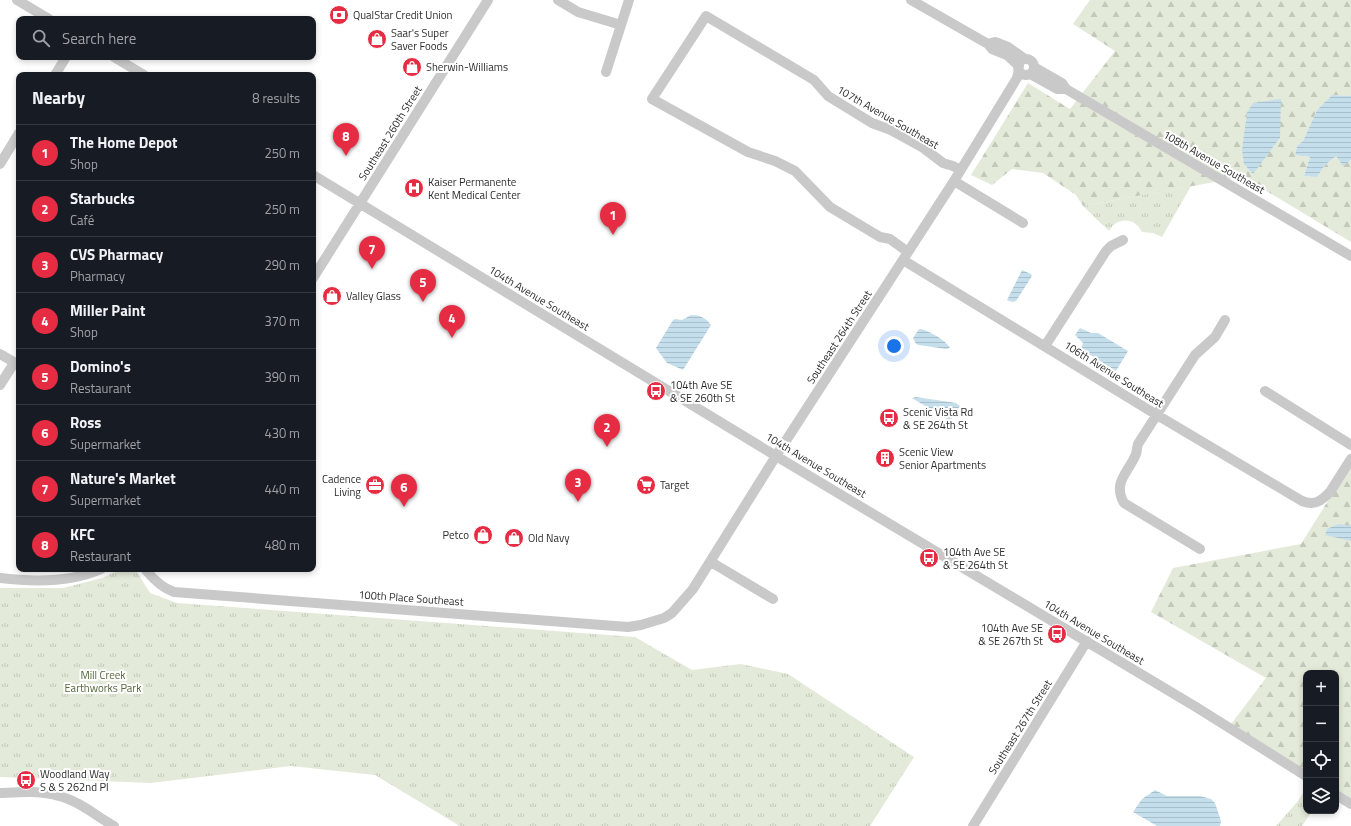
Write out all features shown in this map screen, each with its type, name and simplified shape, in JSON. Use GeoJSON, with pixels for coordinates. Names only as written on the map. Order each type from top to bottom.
{"type":"FeatureCollection","features":[{"type":"Feature","properties":{"kind":"street"},"geometry":{"type":"LineString","coordinates":[[17,0],[45,16]]}},
{"type":"Feature","properties":{"kind":"street","name":"Southeast 260th Street"},"geometry":{"type":"LineString","coordinates":[[316,273],[488,0]]}},
{"type":"Feature","properties":{"kind":"street"},"geometry":{"type":"LineString","coordinates":[[558,0],[578,12],[621,25]]}},
{"type":"Feature","properties":{"kind":"street"},"geometry":{"type":"LineString","coordinates":[[606,72],[629,0]]}},
{"type":"Feature","properties":{"kind":"street","name":"108th Avenue Southeast"},"geometry":{"type":"LineString","coordinates":[[911,0],[988,44],[995,42],[1008,47],[1024,70],[1057,89],[1066,89],[1351,256]]}},
{"type":"Feature","properties":{"kind":"street","name":"106th Avenue Southeast"},"geometry":{"type":"LineString","coordinates":[[706,16],[652,100],[748,152],[776,161],[795,171],[830,207],[880,237],[890,239],[906,256],[1045,346],[1157,415],[1302,501],[1310,504],[1314,503],[1330,492],[1351,459]]}},
{"type":"Feature","properties":{"kind":"street","name":"107th Avenue Southeast"},"geometry":{"type":"LineString","coordinates":[[706,16],[814,80],[828,96],[872,123],[891,130],[922,147],[943,163],[960,170]]}},
{"type":"Feature","properties":{"kind":"street"},"geometry":{"type":"LineString","coordinates":[[57,72],[64,60]]}},
{"type":"Feature","properties":{"kind":"street"},"geometry":{"type":"LineString","coordinates":[[119,60],[139,72]]}},
{"type":"Feature","properties":{"kind":"street","name":"Southeast 264th Street"},"geometry":{"type":"LineString","coordinates":[[678,606],[693,589],[711,562],[776,456],[906,256],[1024,70]]}},
{"type":"Feature","properties":{"kind":"street"},"geometry":{"type":"LineString","coordinates":[[0,164],[16,138]]}},
{"type":"Feature","properties":{"kind":"street","name":"104th Avenue Southeast"},"geometry":{"type":"LineString","coordinates":[[316,177],[776,456],[1196,707],[1303,774]]}},
{"type":"Feature","properties":{"kind":"street"},"geometry":{"type":"LineString","coordinates":[[954,181],[1023,223]]}},
{"type":"Feature","properties":{"kind":"street"},"geometry":{"type":"LineString","coordinates":[[1045,346],[1106,251],[1111,246],[1123,240]]}},
{"type":"Feature","properties":{"kind":"street"},"geometry":{"type":"LineString","coordinates":[[1200,549],[1124,503],[1120,492],[1121,478],[1136,453],[1138,444],[1195,355],[1215,337],[1226,320]]}},
{"type":"Feature","properties":{"kind":"street"},"geometry":{"type":"LineString","coordinates":[[0,354],[16,363]]}},
{"type":"Feature","properties":{"kind":"street"},"geometry":{"type":"LineString","coordinates":[[0,385],[16,365]]}},
{"type":"Feature","properties":{"kind":"street"},"geometry":{"type":"LineString","coordinates":[[1265,391],[1351,446]]}},
{"type":"Feature","properties":{"kind":"street"},"geometry":{"type":"LineString","coordinates":[[711,562],[773,599]]}},
{"type":"Feature","properties":{"kind":"street"},"geometry":{"type":"LineString","coordinates":[[0,578],[18,580],[48,580],[74,577],[91,572]]}},
{"type":"Feature","properties":{"kind":"street","name":"100th Place Southeast"},"geometry":{"type":"LineString","coordinates":[[148,572],[166,590],[174,592],[628,627],[664,618],[672,613],[678,606]]}},
{"type":"Feature","properties":{"kind":"street","name":"Southeast 267th Street"},"geometry":{"type":"LineString","coordinates":[[973,826],[1087,642]]}},
{"type":"Feature","properties":{"kind":"street"},"geometry":{"type":"LineString","coordinates":[[0,793],[35,792],[59,796],[78,804],[114,826]]}},
{"type":"Feature","properties":{"kind":"street"},"geometry":{"type":"LineString","coordinates":[[1339,797],[1351,804]]}},
{"type":"Feature","properties":{"kind":"green space"},"geometry":{"type":"Polygon","coordinates":[[[1090,0],[1351,0],[1351,96],[1332,95],[1317,110],[1303,141],[1297,146],[1295,155],[1310,157],[1304,176],[1317,177],[1325,165],[1336,156],[1343,165],[1351,160],[1351,242],[1235,172],[1231,179],[1083,206],[1076,195],[1043,173],[1012,169],[992,185],[971,175],[1028,83],[1070,109],[1115,51],[1073,24],[1090,0]],[[1245,134],[1242,150],[1253,173],[1280,138],[1245,134]]]}},
{"type":"Feature","properties":{"kind":"green space"},"geometry":{"type":"Polygon","coordinates":[[[1191,186],[1162,237],[1153,233],[1142,232],[1139,227],[1131,221],[1121,221],[1112,226],[1109,231],[1083,206],[1191,186]]]}},
{"type":"Feature","properties":{"kind":"green space"},"geometry":{"type":"Polygon","coordinates":[[[1351,464],[1351,804],[1339,797],[1339,670],[1303,670],[1303,774],[1228,728],[1266,678],[1151,612],[1173,568],[1301,544],[1351,464]]]}},
{"type":"Feature","properties":{"kind":"green space","name":"Mill Creek Earthworks Park"},"geometry":{"type":"Polygon","coordinates":[[[115,572],[137,572],[150,593],[177,603],[635,637],[692,670],[741,664],[788,674],[914,757],[870,826],[460,826],[375,775],[291,766],[151,783],[0,777],[0,588],[63,588],[102,578],[115,572]]]}},
{"type":"Feature","properties":{"kind":"green space"},"geometry":{"type":"Polygon","coordinates":[[[1303,793],[1303,814],[1310,814],[1302,826],[1276,826],[1303,793]]]}},
{"type":"Feature","properties":{"kind":"water"},"geometry":{"type":"Polygon","coordinates":[[[1332,95],[1351,96],[1351,160],[1343,166],[1336,156],[1325,165],[1317,177],[1304,176],[1310,157],[1295,155],[1297,146],[1303,141],[1317,110],[1332,95]]]}},
{"type":"Feature","properties":{"kind":"water"},"geometry":{"type":"Polygon","coordinates":[[[1281,99],[1280,138],[1253,174],[1244,164],[1242,150],[1247,113],[1253,103],[1281,99]]]}},
{"type":"Feature","properties":{"kind":"water"},"geometry":{"type":"Polygon","coordinates":[[[1022,270],[1031,274],[1032,276],[1016,301],[1012,302],[1007,300],[1022,270]]]}},
{"type":"Feature","properties":{"kind":"water"},"geometry":{"type":"Polygon","coordinates":[[[691,315],[702,317],[711,325],[683,370],[667,363],[656,348],[673,320],[682,320],[691,315]]]}},
{"type":"Feature","properties":{"kind":"water"},"geometry":{"type":"Polygon","coordinates":[[[1080,328],[1091,333],[1098,333],[1128,351],[1116,371],[1081,349],[1083,343],[1075,335],[1080,328]]]}},
{"type":"Feature","properties":{"kind":"water"},"geometry":{"type":"Polygon","coordinates":[[[919,329],[936,336],[945,342],[950,348],[946,349],[916,344],[913,338],[919,329]]]}},
{"type":"Feature","properties":{"kind":"water"},"geometry":{"type":"Polygon","coordinates":[[[916,397],[956,403],[960,406],[950,421],[912,398],[916,397]]]}},
{"type":"Feature","properties":{"kind":"water"},"geometry":{"type":"Polygon","coordinates":[[[1340,524],[1351,526],[1351,541],[1325,535],[1327,529],[1340,524]]]}},
{"type":"Feature","properties":{"kind":"water"},"geometry":{"type":"Polygon","coordinates":[[[1155,790],[1167,796],[1200,796],[1211,799],[1215,803],[1221,821],[1220,826],[1157,826],[1133,812],[1142,799],[1155,790]]]}},
{"type":"Feature","properties":{"kind":"place","name":"QualStar Credit Union"},"geometry":{"type":"Point","coordinates":[339,15]}},
{"type":"Feature","properties":{"kind":"place","name":"Saar's Super Saver Foods"},"geometry":{"type":"Point","coordinates":[377,39]}},
{"type":"Feature","properties":{"kind":"place","name":"Sherwin-Williams"},"geometry":{"type":"Point","coordinates":[412,67]}},
{"type":"Feature","properties":{"kind":"place","name":"KFC"},"geometry":{"type":"Point","coordinates":[346,156]}},
{"type":"Feature","properties":{"kind":"place","name":"Kaiser Permanente Kent Medical Center"},"geometry":{"type":"Point","coordinates":[414,188]}},
{"type":"Feature","properties":{"kind":"place","name":"The Home Depot"},"geometry":{"type":"Point","coordinates":[613,235]}},
{"type":"Feature","properties":{"kind":"place","name":"Nature's Market"},"geometry":{"type":"Point","coordinates":[372,269]}},
{"type":"Feature","properties":{"kind":"place","name":"Valley Glass"},"geometry":{"type":"Point","coordinates":[332,296]}},
{"type":"Feature","properties":{"kind":"place","name":"Domino's"},"geometry":{"type":"Point","coordinates":[423,302]}},
{"type":"Feature","properties":{"kind":"place","name":"Miller Paint"},"geometry":{"type":"Point","coordinates":[452,338]}},
{"type":"Feature","properties":{"kind":"place","name":"104th Ave SE & SE 260th St"},"geometry":{"type":"Point","coordinates":[656,391]}},
{"type":"Feature","properties":{"kind":"place","name":"Scenic Vista Rd & SE 264th St"},"geometry":{"type":"Point","coordinates":[889,418]}},
{"type":"Feature","properties":{"kind":"place","name":"Starbucks"},"geometry":{"type":"Point","coordinates":[607,447]}},
{"type":"Feature","properties":{"kind":"place","name":"Scenic View Senior Apartments"},"geometry":{"type":"Point","coordinates":[885,458]}},
{"type":"Feature","properties":{"kind":"place","name":"Cadence Living"},"geometry":{"type":"Point","coordinates":[375,485]}},
{"type":"Feature","properties":{"kind":"place","name":"Target"},"geometry":{"type":"Point","coordinates":[646,485]}},
{"type":"Feature","properties":{"kind":"place","name":"CVS Pharmacy"},"geometry":{"type":"Point","coordinates":[578,502]}},
{"type":"Feature","properties":{"kind":"place","name":"Ross"},"geometry":{"type":"Point","coordinates":[404,507]}},
{"type":"Feature","properties":{"kind":"place","name":"Petco"},"geometry":{"type":"Point","coordinates":[483,535]}},
{"type":"Feature","properties":{"kind":"place","name":"Old Navy"},"geometry":{"type":"Point","coordinates":[514,538]}},
{"type":"Feature","properties":{"kind":"place","name":"104th Ave SE & SE 264th St"},"geometry":{"type":"Point","coordinates":[929,558]}},
{"type":"Feature","properties":{"kind":"place","name":"104th Ave SE & SE 267th St"},"geometry":{"type":"Point","coordinates":[1057,634]}},
{"type":"Feature","properties":{"kind":"place","name":"Woodland Way S & S 262nd Pl"},"geometry":{"type":"Point","coordinates":[26,780]}}]}
